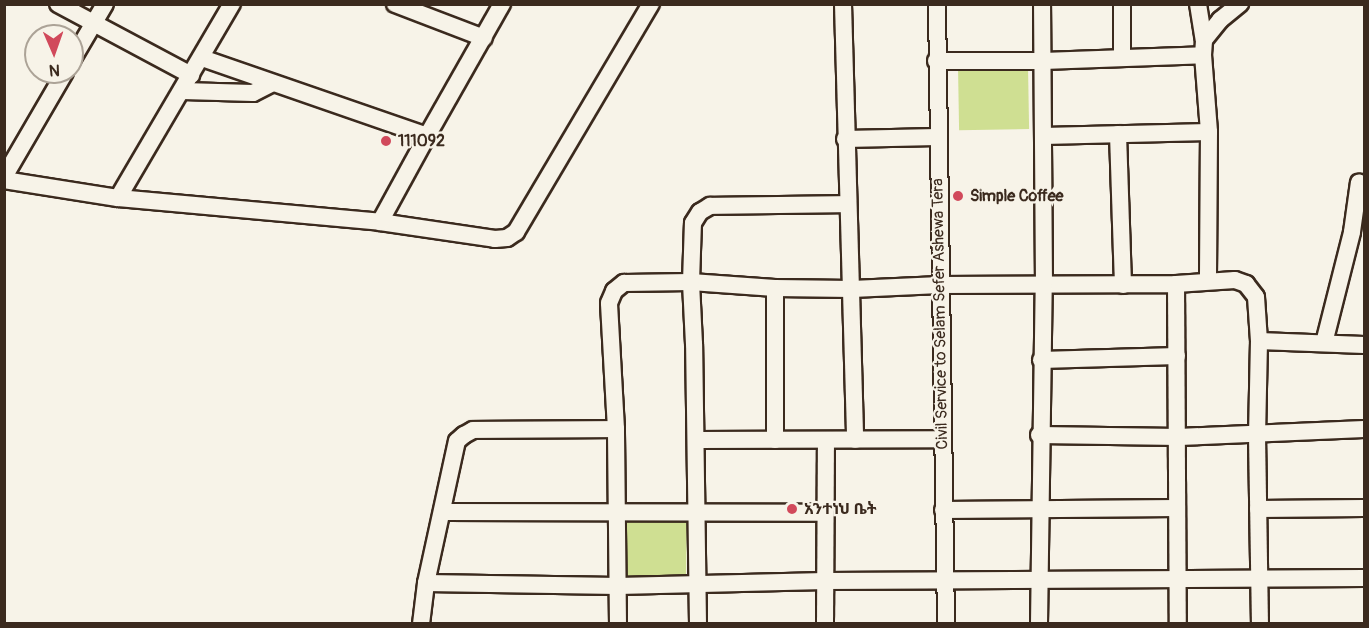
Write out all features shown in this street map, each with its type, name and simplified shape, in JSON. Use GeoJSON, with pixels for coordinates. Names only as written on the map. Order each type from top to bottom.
{"type":"FeatureCollection","features":[{"type":"Feature","properties":{"kind":"street"},"geometry":{"type":"LineString","coordinates":[[58,4],[92,25],[191,75]]}},
{"type":"Feature","properties":{"kind":"street"},"geometry":{"type":"LineString","coordinates":[[84,39],[105,4]]}},
{"type":"Feature","properties":{"kind":"street"},"geometry":{"type":"LineString","coordinates":[[118,198],[183,91],[231,4]]}},
{"type":"Feature","properties":{"kind":"street"},"geometry":{"type":"LineString","coordinates":[[395,4],[484,38]]}},
{"type":"Feature","properties":{"kind":"street"},"geometry":{"type":"LineString","coordinates":[[380,222],[502,4]]}},
{"type":"Feature","properties":{"kind":"street"},"geometry":{"type":"LineString","coordinates":[[58,84],[4,179],[118,198],[380,222],[495,239],[507,238],[516,232],[651,4]]}},
{"type":"Feature","properties":{"kind":"street"},"geometry":{"type":"LineString","coordinates":[[843,4],[855,440]]}},
{"type":"Feature","properties":{"kind":"street","name":"Civil Service to Selam Sefer Ashewa Tera"},"geometry":{"type":"LineString","coordinates":[[938,4],[936,61],[946,624]]}},
{"type":"Feature","properties":{"kind":"street"},"geometry":{"type":"LineString","coordinates":[[1039,624],[1039,435],[1044,286],[1042,4]]}},
{"type":"Feature","properties":{"kind":"street"},"geometry":{"type":"LineString","coordinates":[[1122,4],[1122,58]]}},
{"type":"Feature","properties":{"kind":"street"},"geometry":{"type":"LineString","coordinates":[[1198,4],[1204,47],[1209,132],[1208,280]]}},
{"type":"Feature","properties":{"kind":"street"},"geometry":{"type":"LineString","coordinates":[[1204,47],[1220,20],[1240,4]]}},
{"type":"Feature","properties":{"kind":"street"},"geometry":{"type":"LineString","coordinates":[[936,61],[1122,58],[1204,47]]}},
{"type":"Feature","properties":{"kind":"street"},"geometry":{"type":"LineString","coordinates":[[202,58],[427,136]]}},
{"type":"Feature","properties":{"kind":"street"},"geometry":{"type":"LineString","coordinates":[[183,91],[254,93],[273,83]]}},
{"type":"Feature","properties":{"kind":"street"},"geometry":{"type":"LineString","coordinates":[[1043,136],[1209,132]]}},
{"type":"Feature","properties":{"kind":"street"},"geometry":{"type":"LineString","coordinates":[[1118,134],[1123,285]]}},
{"type":"Feature","properties":{"kind":"street"},"geometry":{"type":"LineString","coordinates":[[845,139],[938,137]]}},
{"type":"Feature","properties":{"kind":"street"},"geometry":{"type":"LineString","coordinates":[[1324,343],[1352,232],[1359,182]]}},
{"type":"Feature","properties":{"kind":"street"},"geometry":{"type":"LineString","coordinates":[[698,624],[691,282],[693,222],[700,212],[710,206],[848,204]]}},
{"type":"Feature","properties":{"kind":"street"},"geometry":{"type":"LineString","coordinates":[[618,624],[615,513],[616,429],[609,303],[614,291],[624,283],[691,282],[775,288],[852,289],[940,285],[1176,284],[1208,280],[1235,280],[1246,284],[1256,297],[1259,340],[1257,509],[1260,624]]}},
{"type":"Feature","properties":{"kind":"street"},"geometry":{"type":"LineString","coordinates":[[1176,284],[1179,436],[1178,624]]}},
{"type":"Feature","properties":{"kind":"street"},"geometry":{"type":"LineString","coordinates":[[775,288],[775,440]]}},
{"type":"Feature","properties":{"kind":"street"},"geometry":{"type":"LineString","coordinates":[[1259,340],[1365,345]]}},
{"type":"Feature","properties":{"kind":"street"},"geometry":{"type":"LineString","coordinates":[[1041,360],[1177,356]]}},
{"type":"Feature","properties":{"kind":"street"},"geometry":{"type":"LineString","coordinates":[[421,624],[426,583],[458,441],[473,430],[616,429]]}},
{"type":"Feature","properties":{"kind":"street"},"geometry":{"type":"LineString","coordinates":[[1039,435],[1257,435],[1365,429]]}},
{"type":"Feature","properties":{"kind":"street"},"geometry":{"type":"LineString","coordinates":[[696,440],[942,439]]}},
{"type":"Feature","properties":{"kind":"street"},"geometry":{"type":"LineString","coordinates":[[825,624],[826,441]]}},
{"type":"Feature","properties":{"kind":"street"},"geometry":{"type":"LineString","coordinates":[[943,510],[1177,508]]}},
{"type":"Feature","properties":{"kind":"street"},"geometry":{"type":"LineString","coordinates":[[1257,509],[1365,508]]}},
{"type":"Feature","properties":{"kind":"street"},"geometry":{"type":"LineString","coordinates":[[442,512],[825,513]]}},
{"type":"Feature","properties":{"kind":"street"},"geometry":{"type":"LineString","coordinates":[[426,583],[618,586],[825,581],[1365,578]]}},
{"type":"Feature","properties":{"kind":"green space"},"geometry":{"type":"Polygon","coordinates":[[[1028,66],[1029,129],[959,130],[958,67],[1028,66]]]}},
{"type":"Feature","properties":{"kind":"green space"},"geometry":{"type":"Polygon","coordinates":[[[619,516],[687,517],[686,580],[618,579],[619,516]]]}},
{"type":"Feature","properties":{"kind":"place","name":"111092"},"geometry":{"type":"Point","coordinates":[386,141]}},
{"type":"Feature","properties":{"kind":"place","name":"Simple Coffee"},"geometry":{"type":"Point","coordinates":[958,196]}},
{"type":"Feature","properties":{"kind":"place","name":"አንተነህ ቤት"},"geometry":{"type":"Point","coordinates":[792,509]}}]}
